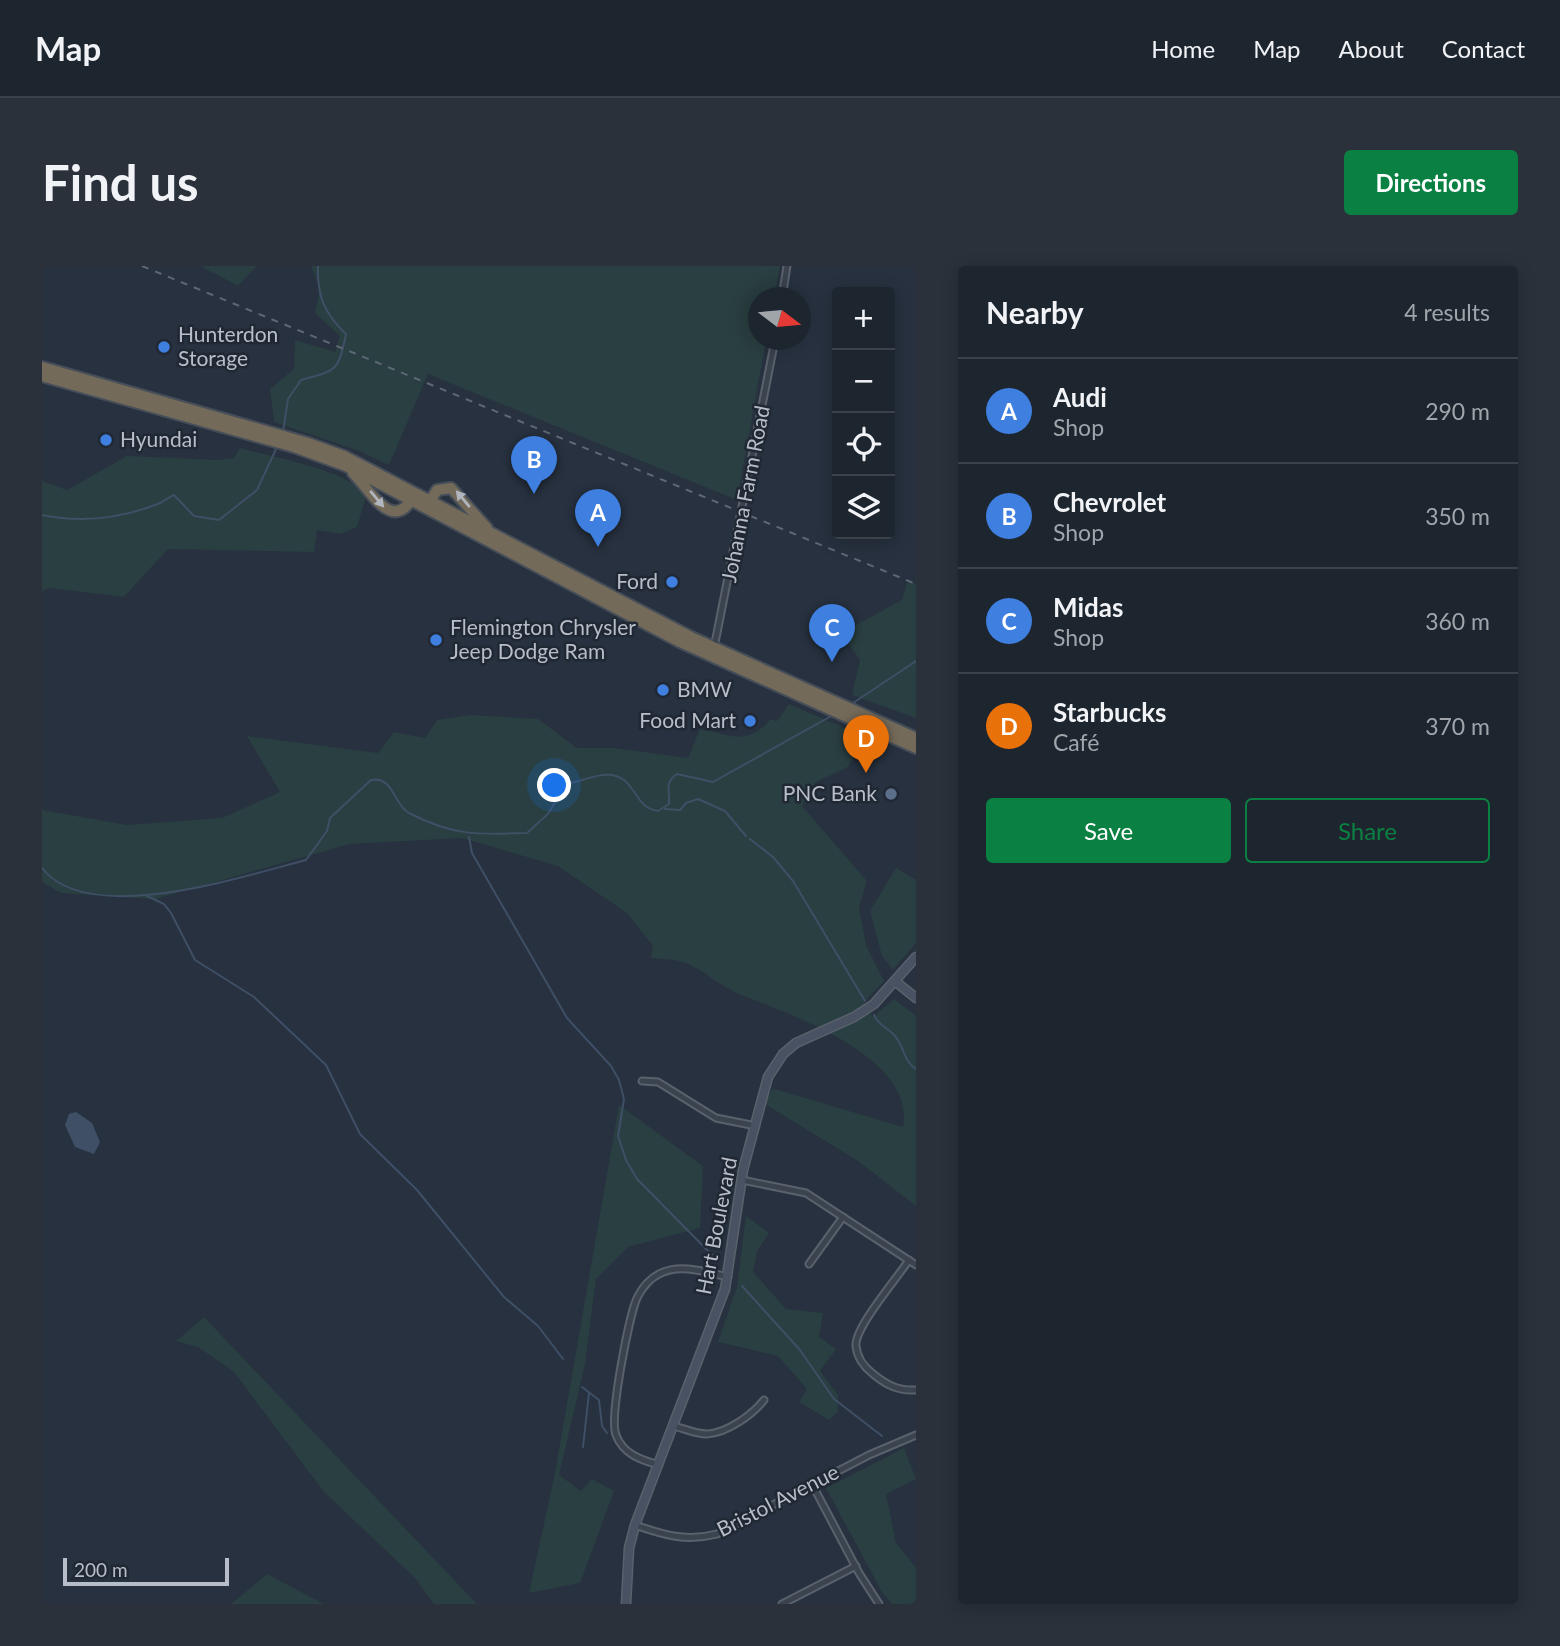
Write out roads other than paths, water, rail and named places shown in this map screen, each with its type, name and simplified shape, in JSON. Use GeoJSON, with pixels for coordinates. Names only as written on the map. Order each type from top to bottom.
{"type":"FeatureCollection","features":[{"type":"Feature","properties":{"kind":"highway"},"geometry":{"type":"LineString","coordinates":[[42,367],[272,437]]}},
{"type":"Feature","properties":{"kind":"highway"},"geometry":{"type":"LineString","coordinates":[[42,376],[344,456],[414,497]]}},
{"type":"Feature","properties":{"kind":"highway"},"geometry":{"type":"LineString","coordinates":[[284,440],[491,533],[916,748]]}},
{"type":"Feature","properties":{"kind":"highway"},"geometry":{"type":"LineString","coordinates":[[346,466],[389,511],[399,512],[414,497]]}},
{"type":"Feature","properties":{"kind":"highway"},"geometry":{"type":"LineString","coordinates":[[428,504],[440,488],[454,489],[491,533]]}},
{"type":"Feature","properties":{"kind":"highway"},"geometry":{"type":"LineString","coordinates":[[428,504],[680,642],[832,704]]}},
{"type":"Feature","properties":{"kind":"highway"},"geometry":{"type":"LineString","coordinates":[[855,715],[916,738]]}},
{"type":"Feature","properties":{"kind":"street"},"geometry":{"type":"LineString","coordinates":[[784,287],[787,266]]}},
{"type":"Feature","properties":{"kind":"street","name":"Johanna Farm Road"},"geometry":{"type":"LineString","coordinates":[[714,648],[773,350]]}},
{"type":"Feature","properties":{"kind":"street","name":"Hart Boulevard"},"geometry":{"type":"LineString","coordinates":[[626,1604],[629,1548],[635,1525],[727,1278],[742,1180],[768,1077],[783,1054],[806,1036],[864,1012],[896,982],[916,957]]}},
{"type":"Feature","properties":{"kind":"street"},"geometry":{"type":"LineString","coordinates":[[896,982],[916,998]]}},
{"type":"Feature","properties":{"kind":"street"},"geometry":{"type":"LineString","coordinates":[[642,1081],[658,1082],[716,1118],[756,1126]]}},
{"type":"Feature","properties":{"kind":"street"},"geometry":{"type":"LineString","coordinates":[[742,1180],[806,1193],[916,1265]]}},
{"type":"Feature","properties":{"kind":"street"},"geometry":{"type":"LineString","coordinates":[[809,1264],[842,1217]]}},
{"type":"Feature","properties":{"kind":"street"},"geometry":{"type":"LineString","coordinates":[[909,1260],[860,1331],[856,1346],[863,1364],[883,1382],[899,1389],[916,1390]]}},
{"type":"Feature","properties":{"kind":"street"},"geometry":{"type":"LineString","coordinates":[[659,1465],[625,1449],[614,1428],[619,1382],[637,1298],[652,1279],[674,1269],[727,1278]]}},
{"type":"Feature","properties":{"kind":"street"},"geometry":{"type":"LineString","coordinates":[[674,1426],[700,1433],[715,1433],[754,1413],[764,1400]]}},
{"type":"Feature","properties":{"kind":"street","name":"Bristol Avenue"},"geometry":{"type":"LineString","coordinates":[[635,1525],[676,1538],[707,1536],[892,1444],[916,1435]]}},
{"type":"Feature","properties":{"kind":"street"},"geometry":{"type":"LineString","coordinates":[[812,1484],[879,1604]]}},
{"type":"Feature","properties":{"kind":"street"},"geometry":{"type":"LineString","coordinates":[[782,1604],[856,1566]]}},
{"type":"Feature","properties":{"kind":"water"},"geometry":{"type":"Polygon","coordinates":[[[76,1112],[92,1123],[100,1142],[94,1154],[75,1147],[65,1125],[69,1114],[76,1112]]]}},
{"type":"Feature","properties":{"kind":"waterway"},"geometry":{"type":"LineString","coordinates":[[283,432],[288,399],[301,380],[329,371],[338,363],[346,334],[332,319],[323,303],[318,266]]}},
{"type":"Feature","properties":{"kind":"waterway"},"geometry":{"type":"LineString","coordinates":[[42,515],[71,519],[113,516],[141,510],[174,495],[194,516],[219,520],[257,490],[277,447]]}},
{"type":"Feature","properties":{"kind":"waterway"},"geometry":{"type":"LineString","coordinates":[[853,703],[916,661]]}},
{"type":"Feature","properties":{"kind":"waterway"},"geometry":{"type":"LineString","coordinates":[[42,868],[64,886],[94,894],[129,896],[207,885],[306,860],[327,831],[330,818],[371,780],[379,780],[389,786],[409,813],[439,826],[466,832],[527,833],[548,814],[566,784],[604,775],[623,779],[645,805],[658,811],[669,804],[670,780],[677,774],[713,782],[833,715]]}},
{"type":"Feature","properties":{"kind":"waterway"},"geometry":{"type":"LineString","coordinates":[[665,809],[680,810],[686,803],[698,799],[725,811],[746,836]]}},
{"type":"Feature","properties":{"kind":"waterway"},"geometry":{"type":"LineString","coordinates":[[469,837],[472,853],[567,1018],[611,1066],[619,1080],[624,1099],[618,1136],[626,1160],[637,1179],[717,1260]]}},
{"type":"Feature","properties":{"kind":"waterway"},"geometry":{"type":"LineString","coordinates":[[750,839],[773,857],[793,881],[865,1001]]}},
{"type":"Feature","properties":{"kind":"waterway"},"geometry":{"type":"LineString","coordinates":[[147,896],[164,904],[171,913],[195,960],[254,997],[326,1065],[360,1134],[417,1190],[504,1297],[538,1326],[563,1359]]}},
{"type":"Feature","properties":{"kind":"waterway"},"geometry":{"type":"LineString","coordinates":[[874,1015],[897,1039],[908,1062],[916,1069]]}},
{"type":"Feature","properties":{"kind":"waterway"},"geometry":{"type":"LineString","coordinates":[[742,1286],[800,1350],[834,1399],[882,1436]]}},
{"type":"Feature","properties":{"kind":"waterway"},"geometry":{"type":"LineString","coordinates":[[582,1387],[599,1400],[602,1426],[607,1433]]}},
{"type":"Feature","properties":{"kind":"waterway"},"geometry":{"type":"LineString","coordinates":[[583,1447],[589,1393]]}},
{"type":"Feature","properties":{"kind":"railway"},"geometry":{"type":"LineString","coordinates":[[142,266],[916,584]]}},
{"type":"Feature","properties":{"kind":"place","name":"Hunterdon Storage"},"geometry":{"type":"Point","coordinates":[164,347]}},
{"type":"Feature","properties":{"kind":"place","name":"Hyundai"},"geometry":{"type":"Point","coordinates":[106,440]}},
{"type":"Feature","properties":{"kind":"place","name":"Chevrolet"},"geometry":{"type":"Point","coordinates":[534,494]}},
{"type":"Feature","properties":{"kind":"place","name":"Audi"},"geometry":{"type":"Point","coordinates":[598,547]}},
{"type":"Feature","properties":{"kind":"place","name":"Ford"},"geometry":{"type":"Point","coordinates":[672,582]}},
{"type":"Feature","properties":{"kind":"place","name":"Flemington Chrysler Jeep Dodge Ram"},"geometry":{"type":"Point","coordinates":[436,640]}},
{"type":"Feature","properties":{"kind":"place","name":"Midas"},"geometry":{"type":"Point","coordinates":[832,662]}},
{"type":"Feature","properties":{"kind":"place","name":"BMW"},"geometry":{"type":"Point","coordinates":[663,690]}},
{"type":"Feature","properties":{"kind":"place","name":"Food Mart"},"geometry":{"type":"Point","coordinates":[750,721]}},
{"type":"Feature","properties":{"kind":"place","name":"Starbucks"},"geometry":{"type":"Point","coordinates":[866,773]}},
{"type":"Feature","properties":{"kind":"place","name":"PNC Bank"},"geometry":{"type":"Point","coordinates":[891,794]}}]}
